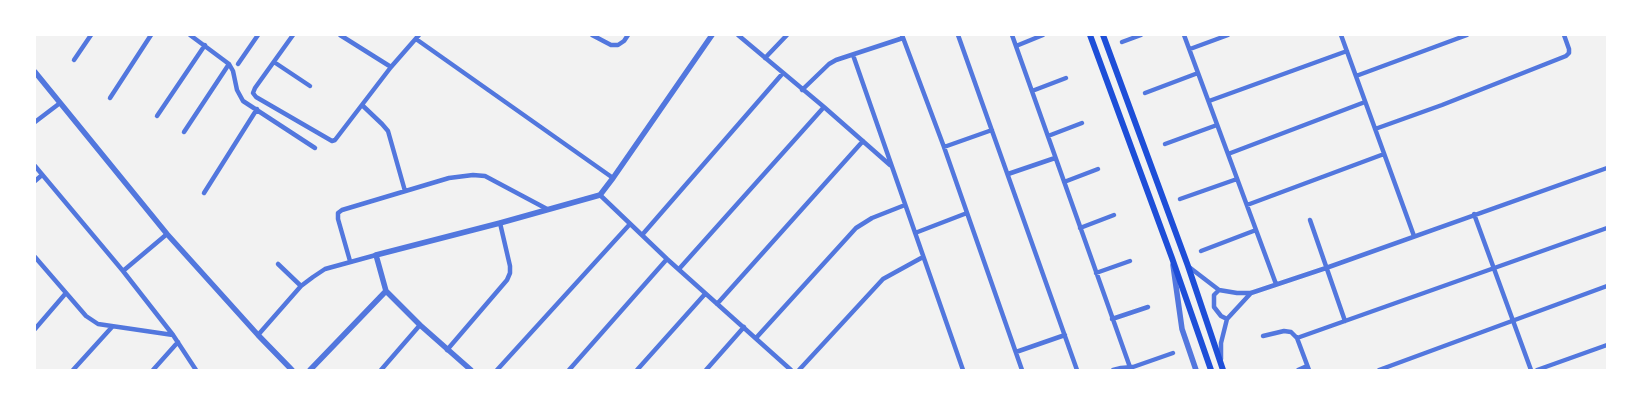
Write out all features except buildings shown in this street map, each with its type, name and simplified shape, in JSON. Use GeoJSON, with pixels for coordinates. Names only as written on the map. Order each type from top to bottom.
{"type":"FeatureCollection","features":[{"type":"Feature","properties":{"kind":"main road"},"geometry":{"type":"LineString","coordinates":[[1090,35],[1211,370]]}},
{"type":"Feature","properties":{"kind":"main road"},"geometry":{"type":"LineString","coordinates":[[1103,35],[1188,266],[1222,368]]}},
{"type":"Feature","properties":{"kind":"street"},"geometry":{"type":"LineString","coordinates":[[74,60],[91,35]]}},
{"type":"Feature","properties":{"kind":"street"},"geometry":{"type":"LineString","coordinates":[[110,98],[151,35]]}},
{"type":"Feature","properties":{"kind":"street"},"geometry":{"type":"LineString","coordinates":[[190,35],[229,64],[233,71],[237,90],[243,101],[315,148]]}},
{"type":"Feature","properties":{"kind":"street"},"geometry":{"type":"LineString","coordinates":[[238,64],[256,37],[249,35]]}},
{"type":"Feature","properties":{"kind":"street"},"geometry":{"type":"LineString","coordinates":[[293,35],[253,93],[256,97],[332,141],[335,140],[391,67],[418,37],[613,178]]}},
{"type":"Feature","properties":{"kind":"street"},"geometry":{"type":"LineString","coordinates":[[340,35],[391,67]]}},
{"type":"Feature","properties":{"kind":"street"},"geometry":{"type":"LineString","coordinates":[[592,35],[611,45],[618,45],[628,35]]}},
{"type":"Feature","properties":{"kind":"street"},"geometry":{"type":"LineString","coordinates":[[258,335],[301,286],[325,269],[600,195],[712,35]]}},
{"type":"Feature","properties":{"kind":"street"},"geometry":{"type":"LineString","coordinates":[[738,35],[891,166]]}},
{"type":"Feature","properties":{"kind":"street"},"geometry":{"type":"LineString","coordinates":[[765,58],[787,35]]}},
{"type":"Feature","properties":{"kind":"street"},"geometry":{"type":"LineString","coordinates":[[958,35],[1077,370]]}},
{"type":"Feature","properties":{"kind":"street"},"geometry":{"type":"LineString","coordinates":[[1012,35],[1130,368]]}},
{"type":"Feature","properties":{"kind":"street"},"geometry":{"type":"LineString","coordinates":[[1016,46],[1043,35]]}},
{"type":"Feature","properties":{"kind":"street"},"geometry":{"type":"LineString","coordinates":[[1122,42],[1142,35]]}},
{"type":"Feature","properties":{"kind":"street"},"geometry":{"type":"LineString","coordinates":[[1184,35],[1276,284]]}},
{"type":"Feature","properties":{"kind":"street"},"geometry":{"type":"LineString","coordinates":[[1190,49],[1228,35]]}},
{"type":"Feature","properties":{"kind":"street"},"geometry":{"type":"LineString","coordinates":[[1341,35],[1414,236]]}},
{"type":"Feature","properties":{"kind":"street"},"geometry":{"type":"LineString","coordinates":[[1356,76],[1467,35]]}},
{"type":"Feature","properties":{"kind":"street"},"geometry":{"type":"LineString","coordinates":[[1375,129],[1442,105],[1566,56],[1569,53],[1564,35]]}},
{"type":"Feature","properties":{"kind":"street"},"geometry":{"type":"LineString","coordinates":[[802,90],[829,64],[836,60],[902,36],[944,147],[1022,370]]}},
{"type":"Feature","properties":{"kind":"street"},"geometry":{"type":"LineString","coordinates":[[157,116],[205,46]]}},
{"type":"Feature","properties":{"kind":"street"},"geometry":{"type":"LineString","coordinates":[[1209,101],[1347,51]]}},
{"type":"Feature","properties":{"kind":"street"},"geometry":{"type":"LineString","coordinates":[[853,55],[963,370]]}},
{"type":"Feature","properties":{"kind":"street"},"geometry":{"type":"LineString","coordinates":[[274,62],[310,86]]}},
{"type":"Feature","properties":{"kind":"street"},"geometry":{"type":"LineString","coordinates":[[184,132],[229,64]]}},
{"type":"Feature","properties":{"kind":"street"},"geometry":{"type":"LineString","coordinates":[[35,72],[168,234],[258,335],[292,370]]}},
{"type":"Feature","properties":{"kind":"street"},"geometry":{"type":"LineString","coordinates":[[642,235],[783,73]]}},
{"type":"Feature","properties":{"kind":"street"},"geometry":{"type":"LineString","coordinates":[[1145,93],[1198,73]]}},
{"type":"Feature","properties":{"kind":"street"},"geometry":{"type":"LineString","coordinates":[[1032,92],[1066,78]]}},
{"type":"Feature","properties":{"kind":"street"},"geometry":{"type":"LineString","coordinates":[[1228,154],[1365,102]]}},
{"type":"Feature","properties":{"kind":"street"},"geometry":{"type":"LineString","coordinates":[[35,122],[60,103]]}},
{"type":"Feature","properties":{"kind":"street"},"geometry":{"type":"LineString","coordinates":[[362,106],[388,131],[405,191]]}},
{"type":"Feature","properties":{"kind":"street"},"geometry":{"type":"LineString","coordinates":[[678,269],[824,107]]}},
{"type":"Feature","properties":{"kind":"street"},"geometry":{"type":"LineString","coordinates":[[204,193],[257,109]]}},
{"type":"Feature","properties":{"kind":"street"},"geometry":{"type":"LineString","coordinates":[[1048,136],[1082,123]]}},
{"type":"Feature","properties":{"kind":"street"},"geometry":{"type":"LineString","coordinates":[[1165,144],[1218,125]]}},
{"type":"Feature","properties":{"kind":"street"},"geometry":{"type":"LineString","coordinates":[[944,147],[992,130]]}},
{"type":"Feature","properties":{"kind":"street"},"geometry":{"type":"LineString","coordinates":[[717,304],[863,141]]}},
{"type":"Feature","properties":{"kind":"street"},"geometry":{"type":"LineString","coordinates":[[1247,205],[1384,154]]}},
{"type":"Feature","properties":{"kind":"street"},"geometry":{"type":"LineString","coordinates":[[1008,174],[1055,158]]}},
{"type":"Feature","properties":{"kind":"street"},"geometry":{"type":"LineString","coordinates":[[35,166],[123,270],[173,335],[196,370]]}},
{"type":"Feature","properties":{"kind":"street"},"geometry":{"type":"LineString","coordinates":[[1222,368],[1221,343],[1227,319],[1242,300],[1251,293],[1607,168]]}},
{"type":"Feature","properties":{"kind":"street"},"geometry":{"type":"LineString","coordinates":[[1064,182],[1098,169]]}},
{"type":"Feature","properties":{"kind":"street"},"geometry":{"type":"LineString","coordinates":[[35,181],[42,175]]}},
{"type":"Feature","properties":{"kind":"street"},"geometry":{"type":"LineString","coordinates":[[350,261],[338,213],[450,178],[473,175],[485,176],[547,209]]}},
{"type":"Feature","properties":{"kind":"street"},"geometry":{"type":"LineString","coordinates":[[1180,199],[1237,179]]}},
{"type":"Feature","properties":{"kind":"street"},"geometry":{"type":"LineString","coordinates":[[600,195],[667,260],[791,370]]}},
{"type":"Feature","properties":{"kind":"street"},"geometry":{"type":"LineString","coordinates":[[756,338],[856,228],[872,218],[905,205]]}},
{"type":"Feature","properties":{"kind":"street"},"geometry":{"type":"LineString","coordinates":[[914,234],[967,213]]}},
{"type":"Feature","properties":{"kind":"street"},"geometry":{"type":"LineString","coordinates":[[1474,214],[1531,370]]}},
{"type":"Feature","properties":{"kind":"street"},"geometry":{"type":"LineString","coordinates":[[1080,228],[1114,215]]}},
{"type":"Feature","properties":{"kind":"street"},"geometry":{"type":"LineString","coordinates":[[1310,220],[1345,321]]}},
{"type":"Feature","properties":{"kind":"street"},"geometry":{"type":"LineString","coordinates":[[448,350],[507,280],[510,273],[500,223]]}},
{"type":"Feature","properties":{"kind":"street"},"geometry":{"type":"LineString","coordinates":[[497,370],[630,224]]}},
{"type":"Feature","properties":{"kind":"street"},"geometry":{"type":"LineString","coordinates":[[1297,338],[1607,228]]}},
{"type":"Feature","properties":{"kind":"street"},"geometry":{"type":"LineString","coordinates":[[1200,251],[1256,230]]}},
{"type":"Feature","properties":{"kind":"street"},"geometry":{"type":"LineString","coordinates":[[123,270],[168,234]]}},
{"type":"Feature","properties":{"kind":"street"},"geometry":{"type":"LineString","coordinates":[[376,254],[386,291],[420,325],[471,370]]}},
{"type":"Feature","properties":{"kind":"street"},"geometry":{"type":"LineString","coordinates":[[35,257],[86,316],[98,324],[173,335]]}},
{"type":"Feature","properties":{"kind":"street"},"geometry":{"type":"LineString","coordinates":[[799,370],[883,280],[923,257]]}},
{"type":"Feature","properties":{"kind":"street"},"geometry":{"type":"LineString","coordinates":[[1172,258],[1182,329],[1196,370]]}},
{"type":"Feature","properties":{"kind":"street"},"geometry":{"type":"LineString","coordinates":[[569,370],[667,260]]}},
{"type":"Feature","properties":{"kind":"street"},"geometry":{"type":"LineString","coordinates":[[1096,273],[1130,261]]}},
{"type":"Feature","properties":{"kind":"street"},"geometry":{"type":"LineString","coordinates":[[278,264],[301,286]]}},
{"type":"Feature","properties":{"kind":"street"},"geometry":{"type":"LineString","coordinates":[[1188,266],[1219,290],[1251,293]]}},
{"type":"Feature","properties":{"kind":"street"},"geometry":{"type":"LineString","coordinates":[[1380,370],[1607,286]]}},
{"type":"Feature","properties":{"kind":"street"},"geometry":{"type":"LineString","coordinates":[[1219,290],[1214,295],[1214,307],[1221,316],[1227,319]]}},
{"type":"Feature","properties":{"kind":"street"},"geometry":{"type":"LineString","coordinates":[[310,370],[386,291]]}},
{"type":"Feature","properties":{"kind":"street"},"geometry":{"type":"LineString","coordinates":[[35,329],[66,293]]}},
{"type":"Feature","properties":{"kind":"street"},"geometry":{"type":"LineString","coordinates":[[637,370],[705,294]]}},
{"type":"Feature","properties":{"kind":"street"},"geometry":{"type":"LineString","coordinates":[[1112,319],[1148,307]]}},
{"type":"Feature","properties":{"kind":"street"},"geometry":{"type":"LineString","coordinates":[[384,369],[420,325]]}},
{"type":"Feature","properties":{"kind":"street"},"geometry":{"type":"LineString","coordinates":[[73,370],[112,327]]}},
{"type":"Feature","properties":{"kind":"street"},"geometry":{"type":"LineString","coordinates":[[706,370],[744,327]]}},
{"type":"Feature","properties":{"kind":"street"},"geometry":{"type":"LineString","coordinates":[[1263,336],[1284,330],[1291,332],[1297,338],[1308,368],[1298,370]]}},
{"type":"Feature","properties":{"kind":"street"},"geometry":{"type":"LineString","coordinates":[[1016,352],[1064,335]]}},
{"type":"Feature","properties":{"kind":"street"},"geometry":{"type":"LineString","coordinates":[[153,370],[178,342]]}},
{"type":"Feature","properties":{"kind":"street"},"geometry":{"type":"LineString","coordinates":[[1537,370],[1607,345]]}},
{"type":"Feature","properties":{"kind":"street"},"geometry":{"type":"LineString","coordinates":[[1113,370],[1130,368],[1173,353]]}}]}
